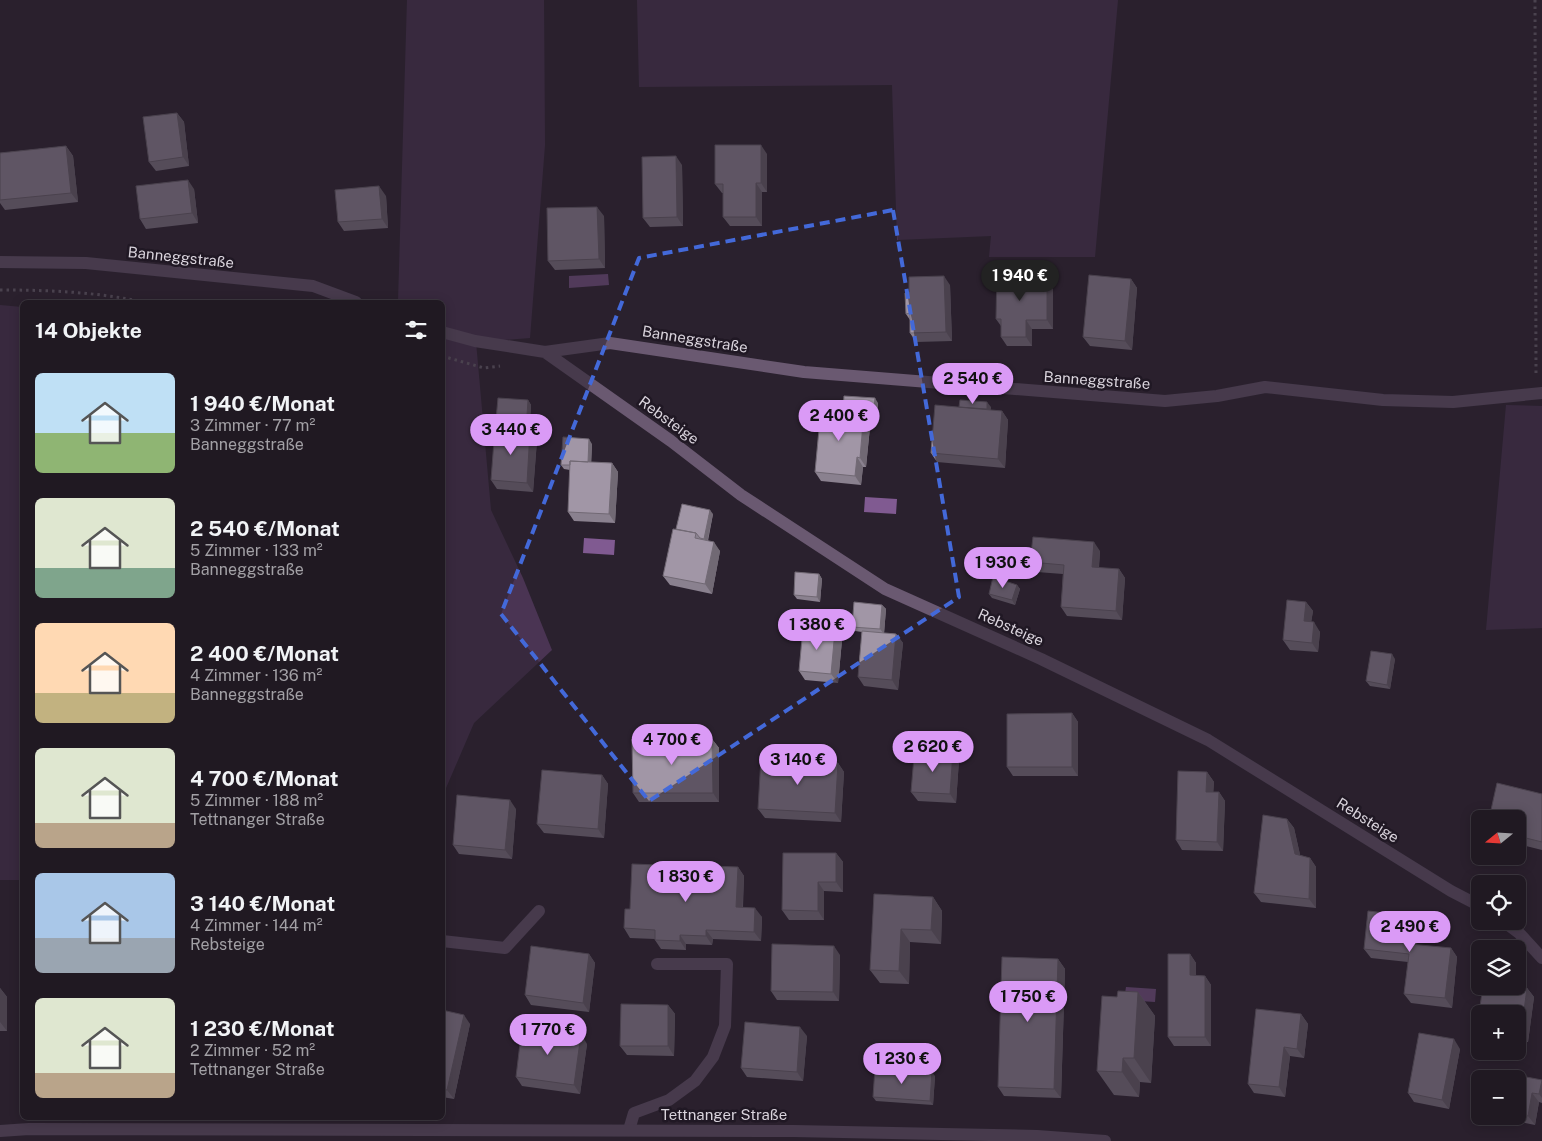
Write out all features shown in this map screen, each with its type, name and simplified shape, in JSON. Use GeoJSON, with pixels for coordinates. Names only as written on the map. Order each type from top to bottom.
{"type":"FeatureCollection","features":[{"type":"Feature","properties":{"kind":"street","name":"Banneggstraße"},"geometry":{"type":"LineString","coordinates":[[0,262],[86,263],[312,286],[350,300]]}},
{"type":"Feature","properties":{"kind":"street","name":"Banneggstraße"},"geometry":{"type":"LineString","coordinates":[[445,333],[476,341],[545,352],[610,343],[804,372],[1165,401],[1217,396],[1265,387],[1383,400],[1453,402],[1539,394]]}},
{"type":"Feature","properties":{"kind":"street","name":"Rebsteige"},"geometry":{"type":"LineString","coordinates":[[545,352],[671,441],[741,495],[885,589],[1041,659],[1208,740],[1451,891],[1471,901]]}},
{"type":"Feature","properties":{"kind":"street"},"geometry":{"type":"LineString","coordinates":[[445,941],[505,948],[539,911]]}},
{"type":"Feature","properties":{"kind":"street"},"geometry":{"type":"LineString","coordinates":[[1515,930],[1542,958]]}},
{"type":"Feature","properties":{"kind":"street"},"geometry":{"type":"LineString","coordinates":[[629,1130],[634,1113],[669,1100],[695,1081],[713,1057],[724,1026],[727,964],[657,964]]}},
{"type":"Feature","properties":{"kind":"street","name":"Tettnanger Straße"},"geometry":{"type":"LineString","coordinates":[[0,1131],[343,1123],[629,1130],[1038,1136],[1105,1141]]}},
{"type":"Feature","properties":{"kind":"path"},"geometry":{"type":"LineString","coordinates":[[1535,0],[1539,394]]}},
{"type":"Feature","properties":{"kind":"path"},"geometry":{"type":"LineString","coordinates":[[0,290],[67,291],[108,295],[134,300]]}},
{"type":"Feature","properties":{"kind":"path"},"geometry":{"type":"LineString","coordinates":[[445,357],[484,368],[510,366]]}},
{"type":"Feature","properties":{"kind":"highlighted area"},"geometry":{"type":"Polygon","coordinates":[[[893,210],[959,597],[649,801],[501,614],[639,258],[893,210]]]}},
{"type":"Feature","properties":{"kind":"shaded area"},"geometry":{"type":"Polygon","coordinates":[[[407,0],[544,0],[545,145],[530,338],[476,342],[491,510],[523,578],[552,650],[474,723],[445,790],[445,300],[398,300],[407,0]]]}},
{"type":"Feature","properties":{"kind":"shaded area"},"geometry":{"type":"Polygon","coordinates":[[[637,0],[1118,0],[1095,257],[989,257],[991,236],[897,240],[892,85],[639,87],[637,0]]]}},
{"type":"Feature","properties":{"kind":"shaded area"},"geometry":{"type":"Polygon","coordinates":[[[608,274],[609,285],[569,288],[569,276],[608,274]]]}},
{"type":"Feature","properties":{"kind":"shaded area"},"geometry":{"type":"Polygon","coordinates":[[[0,305],[20,307],[20,880],[0,880],[0,305]]]}},
{"type":"Feature","properties":{"kind":"shaded area"},"geometry":{"type":"Polygon","coordinates":[[[1506,405],[1542,406],[1542,628],[1486,630],[1506,405]]]}},
{"type":"Feature","properties":{"kind":"shaded area"},"geometry":{"type":"Polygon","coordinates":[[[865,497],[897,499],[896,514],[864,512],[865,497]]]}},
{"type":"Feature","properties":{"kind":"shaded area"},"geometry":{"type":"Polygon","coordinates":[[[584,538],[615,540],[614,555],[583,553],[584,538]]]}},
{"type":"Feature","properties":{"kind":"shaded area"},"geometry":{"type":"Polygon","coordinates":[[[1126,987],[1156,989],[1155,1002],[1124,1000],[1126,987]]]}},
{"type":"Feature","properties":{"kind":"building"},"geometry":{"type":"Polygon","coordinates":[[[177,113],[183,157],[149,162],[143,117],[177,113]]]}},
{"type":"Feature","properties":{"kind":"building"},"geometry":{"type":"Polygon","coordinates":[[[715,145],[761,145],[761,183],[756,183],[756,217],[723,217],[723,184],[715,184],[715,145]]]}},
{"type":"Feature","properties":{"kind":"building"},"geometry":{"type":"Polygon","coordinates":[[[66,146],[71,193],[0,200],[0,153],[66,146]]]}},
{"type":"Feature","properties":{"kind":"building"},"geometry":{"type":"Polygon","coordinates":[[[676,156],[677,217],[643,218],[642,157],[676,156]]]}},
{"type":"Feature","properties":{"kind":"building"},"geometry":{"type":"Polygon","coordinates":[[[188,180],[192,213],[140,219],[136,186],[188,180]]]}},
{"type":"Feature","properties":{"kind":"building"},"geometry":{"type":"Polygon","coordinates":[[[379,186],[382,219],[338,222],[335,190],[379,186]]]}},
{"type":"Feature","properties":{"kind":"building"},"geometry":{"type":"Polygon","coordinates":[[[597,207],[599,259],[548,261],[547,208],[597,207]]]}},
{"type":"Feature","properties":{"kind":"building"},"geometry":{"type":"Polygon","coordinates":[[[997,271],[1018,271],[1018,276],[1047,277],[1047,320],[1026,320],[1026,337],[1001,337],[1001,319],[996,319],[997,271]]]}},
{"type":"Feature","properties":{"kind":"building"},"geometry":{"type":"Polygon","coordinates":[[[1089,275],[1131,279],[1125,341],[1083,337],[1089,275]]]}},
{"type":"Feature","properties":{"kind":"building"},"geometry":{"type":"Polygon","coordinates":[[[944,276],[946,332],[910,333],[910,313],[906,314],[905,293],[909,292],[909,277],[944,276]]]}},
{"type":"Feature","properties":{"kind":"building"},"geometry":{"type":"Polygon","coordinates":[[[844,396],[875,398],[873,423],[867,422],[867,416],[864,412],[843,410],[844,396]]]}},
{"type":"Feature","properties":{"kind":"building"},"geometry":{"type":"Polygon","coordinates":[[[498,398],[528,400],[526,430],[515,430],[516,421],[496,420],[498,398]]]}},
{"type":"Feature","properties":{"kind":"building"},"geometry":{"type":"Polygon","coordinates":[[[960,400],[987,402],[987,409],[959,407],[960,400]]]}},
{"type":"Feature","properties":{"kind":"building"},"geometry":{"type":"Polygon","coordinates":[[[935,405],[1002,411],[998,459],[931,453],[935,405]]]}},
{"type":"Feature","properties":{"kind":"building"},"geometry":{"type":"Polygon","coordinates":[[[821,408],[864,412],[860,458],[857,457],[855,476],[815,472],[821,408]]]}},
{"type":"Feature","properties":{"kind":"building"},"geometry":{"type":"Polygon","coordinates":[[[495,428],[530,431],[527,483],[491,480],[495,428]]]}},
{"type":"Feature","properties":{"kind":"building"},"geometry":{"type":"Polygon","coordinates":[[[563,437],[589,439],[588,462],[570,461],[570,465],[561,465],[563,437]]]}},
{"type":"Feature","properties":{"kind":"building"},"geometry":{"type":"Polygon","coordinates":[[[570,461],[612,463],[609,514],[568,512],[570,461]]]}},
{"type":"Feature","properties":{"kind":"building"},"geometry":{"type":"Polygon","coordinates":[[[682,504],[710,510],[704,539],[700,538],[696,533],[676,529],[682,504]]]}},
{"type":"Feature","properties":{"kind":"building"},"geometry":{"type":"Polygon","coordinates":[[[673,529],[696,533],[695,538],[714,542],[705,584],[663,576],[673,529]]]}},
{"type":"Feature","properties":{"kind":"building"},"geometry":{"type":"Polygon","coordinates":[[[1033,537],[1094,542],[1092,567],[1119,569],[1116,611],[1061,607],[1064,565],[1030,562],[1033,537]]]}},
{"type":"Feature","properties":{"kind":"building"},"geometry":{"type":"Polygon","coordinates":[[[795,572],[819,574],[817,597],[794,595],[795,572]]]}},
{"type":"Feature","properties":{"kind":"building"},"geometry":{"type":"Polygon","coordinates":[[[993,577],[1017,585],[1012,600],[989,594],[993,577]]]}},
{"type":"Feature","properties":{"kind":"building"},"geometry":{"type":"Polygon","coordinates":[[[1287,600],[1306,602],[1304,621],[1314,622],[1312,643],[1283,640],[1287,600]]]}},
{"type":"Feature","properties":{"kind":"building"},"geometry":{"type":"Polygon","coordinates":[[[854,602],[882,605],[880,629],[852,627],[854,602]]]}},
{"type":"Feature","properties":{"kind":"building"},"geometry":{"type":"Polygon","coordinates":[[[803,628],[835,631],[831,674],[799,671],[803,628]]]}},
{"type":"Feature","properties":{"kind":"building"},"geometry":{"type":"Polygon","coordinates":[[[862,631],[896,634],[892,680],[858,677],[862,631]]]}},
{"type":"Feature","properties":{"kind":"building"},"geometry":{"type":"Polygon","coordinates":[[[1371,651],[1392,654],[1387,685],[1366,681],[1371,651]]]}},
{"type":"Feature","properties":{"kind":"building"},"geometry":{"type":"Polygon","coordinates":[[[1072,713],[1072,767],[1007,767],[1007,714],[1072,713]]]}},
{"type":"Feature","properties":{"kind":"building"},"geometry":{"type":"Polygon","coordinates":[[[632,739],[712,739],[713,793],[633,793],[632,739]]]}},
{"type":"Feature","properties":{"kind":"building"},"geometry":{"type":"Polygon","coordinates":[[[927,749],[953,751],[950,794],[911,792],[914,757],[926,758],[927,749]]]}},
{"type":"Feature","properties":{"kind":"building"},"geometry":{"type":"Polygon","coordinates":[[[761,758],[838,763],[835,813],[758,809],[761,758]]]}},
{"type":"Feature","properties":{"kind":"building"},"geometry":{"type":"Polygon","coordinates":[[[542,770],[602,775],[598,829],[537,824],[542,770]]]}},
{"type":"Feature","properties":{"kind":"building"},"geometry":{"type":"Polygon","coordinates":[[[1178,771],[1207,772],[1206,792],[1219,792],[1217,842],[1176,840],[1178,771]]]}},
{"type":"Feature","properties":{"kind":"building"},"geometry":{"type":"Polygon","coordinates":[[[1497,783],[1542,794],[1542,842],[1526,838],[1526,810],[1491,810],[1497,783]]]}},
{"type":"Feature","properties":{"kind":"building"},"geometry":{"type":"Polygon","coordinates":[[[457,795],[510,800],[505,850],[453,845],[457,795]]]}},
{"type":"Feature","properties":{"kind":"building"},"geometry":{"type":"Polygon","coordinates":[[[1263,815],[1287,819],[1295,854],[1310,858],[1309,899],[1254,893],[1263,815]]]}},
{"type":"Feature","properties":{"kind":"building"},"geometry":{"type":"Polygon","coordinates":[[[783,853],[836,853],[836,882],[818,882],[818,911],[782,910],[783,853]]]}},
{"type":"Feature","properties":{"kind":"building"},"geometry":{"type":"Polygon","coordinates":[[[632,864],[658,865],[657,875],[682,876],[682,871],[709,872],[709,866],[738,867],[736,907],[755,908],[754,932],[706,930],[706,936],[680,935],[680,941],[655,940],[655,930],[624,928],[625,909],[630,909],[632,864]]]}},
{"type":"Feature","properties":{"kind":"building"},"geometry":{"type":"Polygon","coordinates":[[[874,894],[933,897],[931,930],[901,929],[899,971],[870,970],[874,894]]]}},
{"type":"Feature","properties":{"kind":"building"},"geometry":{"type":"Polygon","coordinates":[[[1368,911],[1413,916],[1410,944],[1451,948],[1445,998],[1404,994],[1409,954],[1364,949],[1368,911]]]}},
{"type":"Feature","properties":{"kind":"building"},"geometry":{"type":"Polygon","coordinates":[[[772,944],[834,946],[833,992],[771,991],[772,944]]]}},
{"type":"Feature","properties":{"kind":"building"},"geometry":{"type":"Polygon","coordinates":[[[531,946],[589,954],[583,1003],[525,995],[531,946]]]}},
{"type":"Feature","properties":{"kind":"building"},"geometry":{"type":"Polygon","coordinates":[[[1168,954],[1190,954],[1190,975],[1205,976],[1205,1037],[1168,1037],[1168,954]]]}},
{"type":"Feature","properties":{"kind":"building"},"geometry":{"type":"Polygon","coordinates":[[[1002,957],[1058,959],[1054,1089],[998,1087],[1002,957]]]}},
{"type":"Feature","properties":{"kind":"building"},"geometry":{"type":"Polygon","coordinates":[[[1527,988],[1525,1005],[1480,1005],[1482,995],[1526,995],[1527,988]]]}},
{"type":"Feature","properties":{"kind":"building"},"geometry":{"type":"Polygon","coordinates":[[[1118,991],[1138,992],[1134,1058],[1123,1058],[1122,1072],[1097,1071],[1102,996],[1117,997],[1118,991]]]}},
{"type":"Feature","properties":{"kind":"building"},"geometry":{"type":"Polygon","coordinates":[[[621,1004],[668,1005],[668,1046],[620,1046],[621,1004]]]}},
{"type":"Feature","properties":{"kind":"building"},"geometry":{"type":"Polygon","coordinates":[[[1256,1009],[1301,1014],[1297,1049],[1284,1047],[1279,1087],[1248,1084],[1256,1009]]]}},
{"type":"Feature","properties":{"kind":"building"},"geometry":{"type":"Polygon","coordinates":[[[445,1011],[464,1015],[447,1090],[445,1090],[445,1011]]]}},
{"type":"Feature","properties":{"kind":"building"},"geometry":{"type":"Polygon","coordinates":[[[745,1022],[800,1027],[797,1072],[741,1068],[745,1022]]]}},
{"type":"Feature","properties":{"kind":"building"},"geometry":{"type":"Polygon","coordinates":[[[522,1027],[581,1034],[574,1085],[516,1077],[522,1027]]]}},
{"type":"Feature","properties":{"kind":"building"},"geometry":{"type":"Polygon","coordinates":[[[1419,1033],[1454,1039],[1442,1100],[1408,1093],[1419,1033]]]}},
{"type":"Feature","properties":{"kind":"building"},"geometry":{"type":"Polygon","coordinates":[[[875,1068],[932,1072],[930,1101],[873,1097],[875,1068]]]}},
{"type":"Feature","properties":{"kind":"building"},"geometry":{"type":"Polygon","coordinates":[[[1526,1077],[1542,1080],[1539,1094],[1532,1093],[1528,1116],[1526,1116],[1526,1077]]]}}]}
